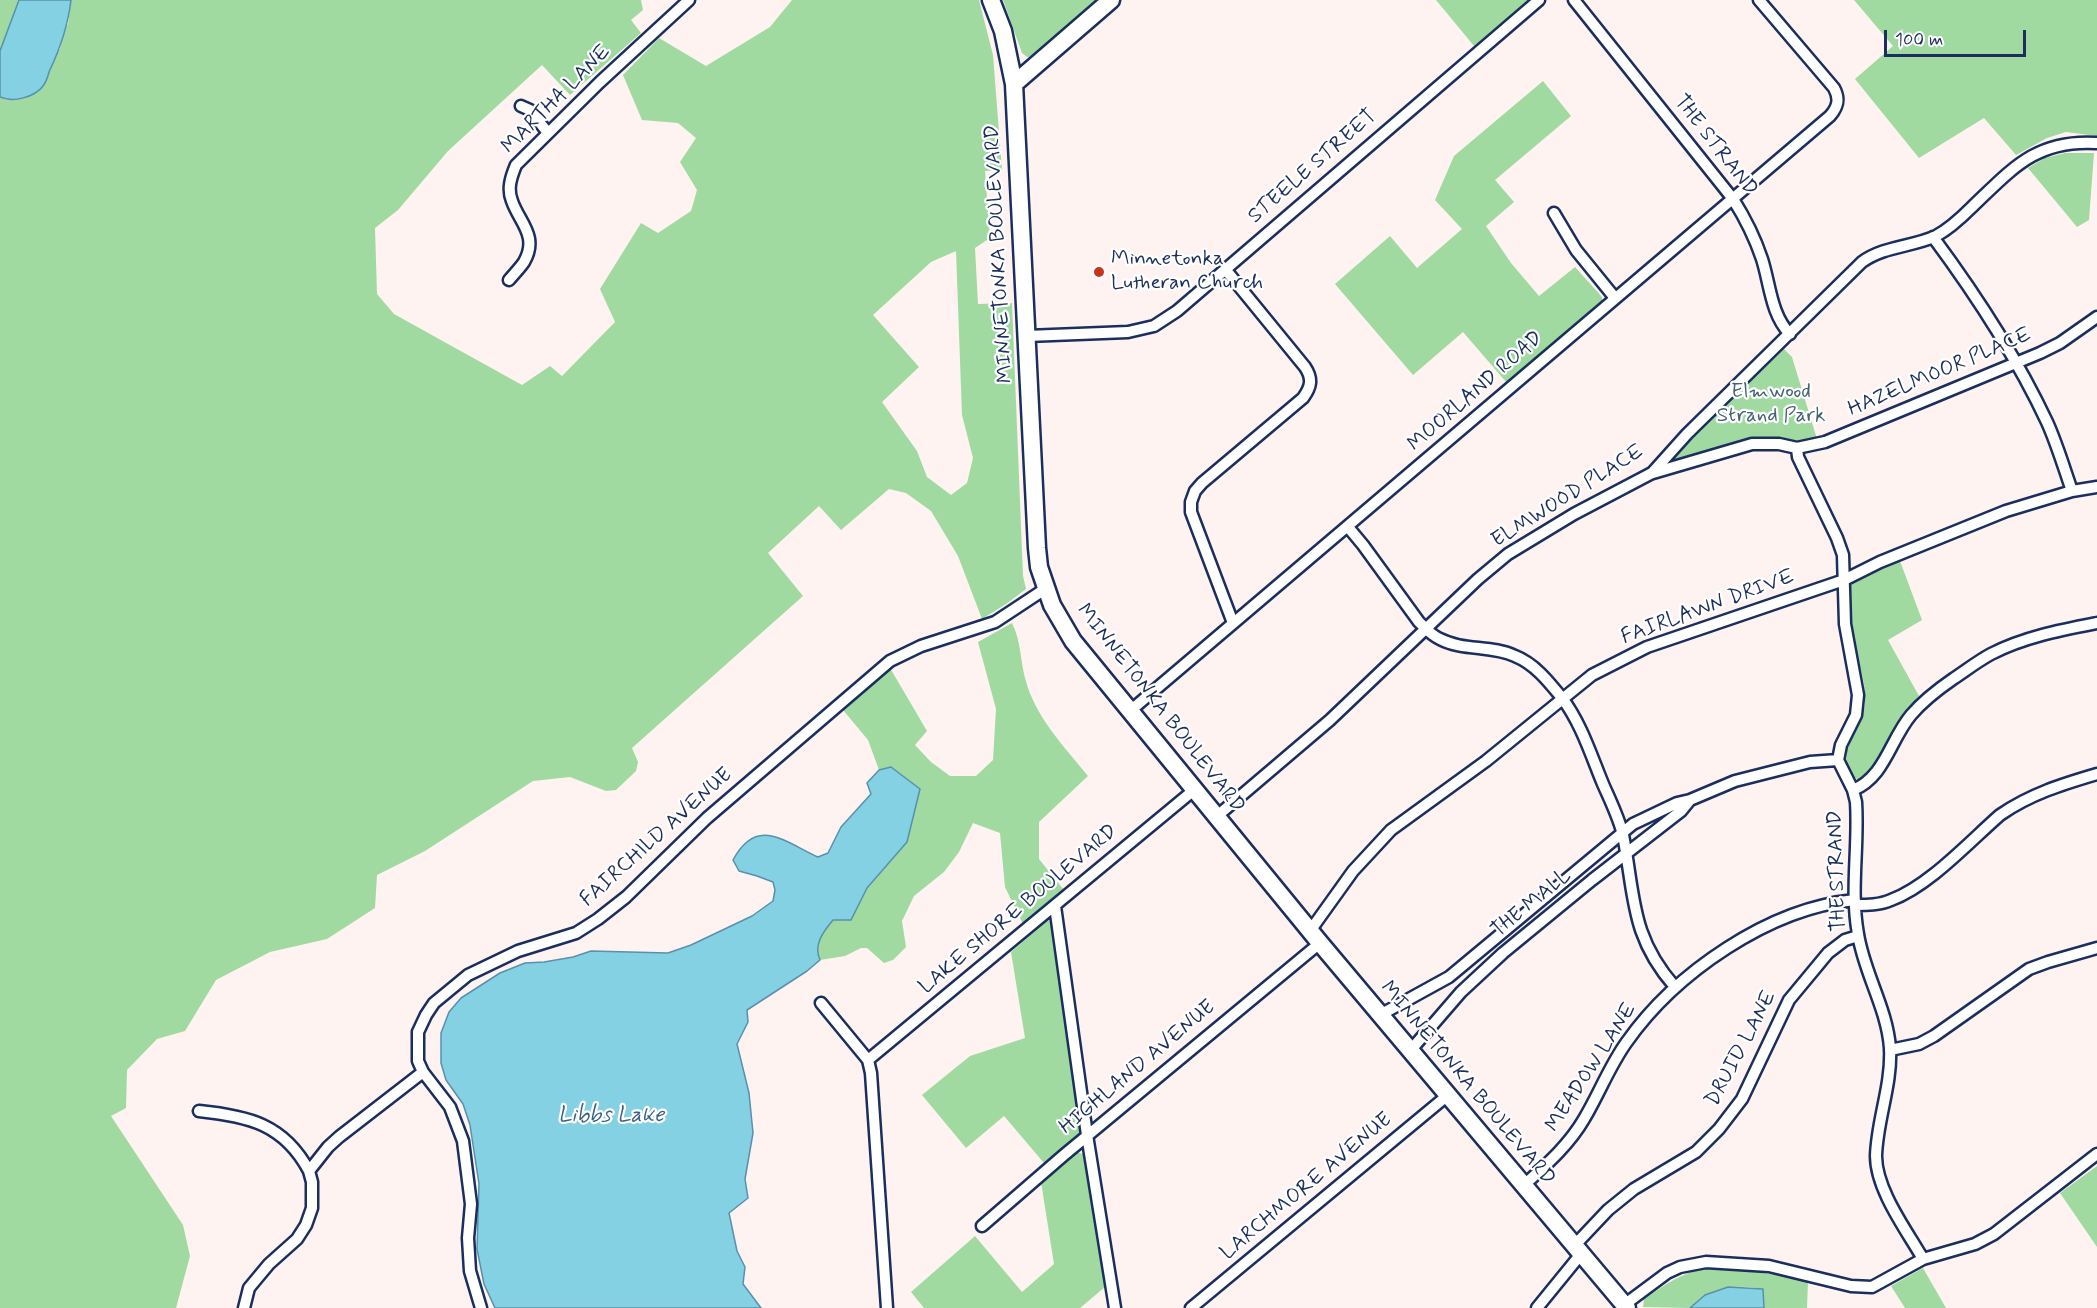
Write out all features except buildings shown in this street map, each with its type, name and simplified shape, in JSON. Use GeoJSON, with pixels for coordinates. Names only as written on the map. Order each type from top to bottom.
{"type":"FeatureCollection","features":[{"type":"Feature","properties":{"kind":"main road","name":"MINNETONKA BOULEVARD"},"geometry":{"type":"LineString","coordinates":[[991,0],[1003,31],[1014,84],[1039,567],[1045,589],[1060,621],[1216,817],[1625,1307]]}},
{"type":"Feature","properties":{"kind":"main road"},"geometry":{"type":"LineString","coordinates":[[1014,84],[1111,0]]}},
{"type":"Feature","properties":{"kind":"street","name":"MARTHA LANE"},"geometry":{"type":"LineString","coordinates":[[509,280],[525,261],[528,249],[526,225],[512,202],[510,190],[511,177],[516,165],[689,0]]}},
{"type":"Feature","properties":{"kind":"street","name":"STEELE STREET"},"geometry":{"type":"LineString","coordinates":[[1026,336],[1128,332],[1154,326],[1177,311],[1539,0]]}},
{"type":"Feature","properties":{"kind":"street","name":"THE STRAND"},"geometry":{"type":"LineString","coordinates":[[1574,0],[1733,199],[1749,225],[1762,258],[1780,323],[1790,334]]}},
{"type":"Feature","properties":{"kind":"street","name":"MOORLAND ROAD"},"geometry":{"type":"LineString","coordinates":[[1130,711],[1830,116],[1837,106],[1834,88],[1759,0]]}},
{"type":"Feature","properties":{"kind":"street"},"geometry":{"type":"LineString","coordinates":[[521,106],[530,110],[548,133]]}},
{"type":"Feature","properties":{"kind":"street","name":"ELMWOOD PLACE"},"geometry":{"type":"LineString","coordinates":[[1216,817],[1330,720],[1478,579],[1508,554],[1549,528],[1652,473],[1687,434],[1870,256],[1934,237],[1958,220],[2015,166],[2029,157],[2056,145],[2097,142]]}},
{"type":"Feature","properties":{"kind":"street"},"geometry":{"type":"LineString","coordinates":[[1554,213],[1576,250],[1615,298]]}},
{"type":"Feature","properties":{"kind":"street"},"geometry":{"type":"LineString","coordinates":[[1934,237],[1988,315],[2048,423],[2072,491]]}},
{"type":"Feature","properties":{"kind":"street"},"geometry":{"type":"LineString","coordinates":[[1225,269],[1305,367],[1310,374],[1311,383],[1303,398],[1202,483],[1195,491],[1191,502],[1193,523],[1233,623]]}},
{"type":"Feature","properties":{"kind":"street","name":"HAZELMOOR PLACE"},"geometry":{"type":"LineString","coordinates":[[1652,473],[1752,444],[1779,444],[1797,448],[1812,446],[1842,436],[2060,343],[2097,317]]}},
{"type":"Feature","properties":{"kind":"street"},"geometry":{"type":"LineString","coordinates":[[1797,448],[1798,457],[1843,555],[1845,624],[1858,695],[1856,715],[1841,745],[1838,760]]}},
{"type":"Feature","properties":{"kind":"street","name":"FAIRLAWN DRIVE"},"geometry":{"type":"LineString","coordinates":[[1315,937],[1353,871],[1391,830],[1486,761],[1592,675],[1647,647],[1844,579],[2006,511],[2072,491],[2097,487]]}},
{"type":"Feature","properties":{"kind":"street"},"geometry":{"type":"LineString","coordinates":[[1348,527],[1426,629],[1449,643],[1502,651],[1515,656],[1539,672],[1563,699],[1575,718],[1622,832],[1633,903],[1641,933],[1659,967],[1675,987]]}},
{"type":"Feature","properties":{"kind":"street","name":"FAIRCHILD AVENUE"},"geometry":{"type":"LineString","coordinates":[[481,1308],[470,1271],[468,1238],[471,1204],[463,1142],[450,1107],[423,1071],[417,1054],[418,1032],[434,1003],[468,975],[518,951],[576,933],[598,919],[626,897],[707,818],[890,662],[921,646],[995,622],[1045,589]]}},
{"type":"Feature","properties":{"kind":"street"},"geometry":{"type":"LineString","coordinates":[[1853,790],[1864,786],[1876,774],[1903,727],[1918,706],[1933,693],[1991,654],[2034,637],[2097,623]]}},
{"type":"Feature","properties":{"kind":"street","name":"THE STRAND"},"geometry":{"type":"LineString","coordinates":[[1838,760],[1853,790],[1857,813],[1855,902],[1858,936],[1864,963],[1883,1015],[1890,1050],[1887,1094],[1876,1155],[1877,1168],[1885,1191],[1923,1259]]}},
{"type":"Feature","properties":{"kind":"street","name":"THE MALL"},"geometry":{"type":"LineString","coordinates":[[1380,1015],[1449,977],[1633,824],[1677,803],[1690,800],[1735,781],[1810,762],[1838,760]]}},
{"type":"Feature","properties":{"kind":"street"},"geometry":{"type":"LineString","coordinates":[[1855,902],[1890,901],[1904,895],[1925,881],[2000,815],[2014,806],[2037,794],[2097,774]]}},
{"type":"Feature","properties":{"kind":"street","name":"LAKE SHORE BOULEVARD"},"geometry":{"type":"LineString","coordinates":[[868,1060],[1194,790]]}},
{"type":"Feature","properties":{"kind":"street","name":"THE MALL"},"geometry":{"type":"LineString","coordinates":[[1410,1051],[1461,992],[1503,953],[1682,811],[1690,800]]}},
{"type":"Feature","properties":{"kind":"street","name":"MEADOW LANE"},"geometry":{"type":"LineString","coordinates":[[1523,1186],[1572,1137],[1626,1043],[1675,987],[1721,951],[1767,926],[1841,901],[1855,902]]}},
{"type":"Feature","properties":{"kind":"street"},"geometry":{"type":"LineString","coordinates":[[1055,906],[1114,1308]]}},
{"type":"Feature","properties":{"kind":"street","name":"DRUID LANE"},"geometry":{"type":"LineString","coordinates":[[1537,1308],[1608,1210],[1634,1189],[1696,1152],[1719,1129],[1742,1099],[1789,1000],[1828,952],[1845,940],[1858,936]]}},
{"type":"Feature","properties":{"kind":"street","name":"HIGHLAND AVENUE"},"geometry":{"type":"LineString","coordinates":[[982,1226],[1315,937]]}},
{"type":"Feature","properties":{"kind":"street"},"geometry":{"type":"LineString","coordinates":[[1890,1050],[1919,1044],[1934,1036],[2029,969],[2097,948]]}},
{"type":"Feature","properties":{"kind":"street"},"geometry":{"type":"LineString","coordinates":[[820,1003],[868,1060],[871,1073],[887,1308]]}},
{"type":"Feature","properties":{"kind":"street"},"geometry":{"type":"LineString","coordinates":[[309,1171],[339,1137],[423,1071]]}},
{"type":"Feature","properties":{"kind":"street","name":"LARCHMORE AVENUE"},"geometry":{"type":"LineString","coordinates":[[1191,1308],[1448,1095]]}},
{"type":"Feature","properties":{"kind":"street"},"geometry":{"type":"LineString","coordinates":[[199,1111],[231,1114],[265,1125],[301,1155],[312,1182],[312,1208],[306,1225],[297,1239],[269,1264],[249,1288],[244,1308]]}},
{"type":"Feature","properties":{"kind":"street"},"geometry":{"type":"LineString","coordinates":[[1625,1307],[1667,1273],[1694,1263],[1769,1266],[1862,1288],[1879,1284],[1923,1259],[1975,1244],[1994,1234],[2097,1154]]}},
{"type":"Feature","properties":{"kind":"green space"},"geometry":{"type":"Polygon","coordinates":[[[0,0],[19,0],[0,51],[0,0]]]}},
{"type":"Feature","properties":{"kind":"green space"},"geometry":{"type":"Polygon","coordinates":[[[71,0],[641,0],[643,10],[631,20],[641,33],[570,95],[542,65],[448,151],[398,210],[375,228],[377,294],[394,314],[522,385],[550,366],[562,376],[615,322],[600,289],[641,223],[658,233],[691,211],[697,190],[680,162],[696,138],[678,123],[642,120],[623,75],[659,38],[706,66],[770,27],[792,0],[979,0],[993,55],[1002,170],[985,171],[990,238],[975,248],[978,304],[1012,303],[1023,576],[1026,589],[982,619],[958,556],[931,511],[906,493],[889,489],[841,530],[819,506],[768,553],[803,596],[632,748],[638,762],[636,771],[616,790],[606,791],[570,777],[533,781],[425,851],[377,875],[375,908],[327,939],[270,952],[216,980],[185,1031],[157,1039],[127,1070],[126,1108],[111,1116],[183,1225],[190,1256],[176,1308],[0,1308],[0,97],[7,100],[60,49],[63,32],[68,24],[71,0]],[[956,251],[931,262],[873,315],[919,367],[882,402],[917,451],[927,477],[951,495],[967,483],[973,458],[962,415],[956,251]]]}},
{"type":"Feature","properties":{"kind":"green space"},"geometry":{"type":"Polygon","coordinates":[[[1003,0],[1099,0],[1035,56],[1027,57],[1022,53],[1003,0]]]}},
{"type":"Feature","properties":{"kind":"green space"},"geometry":{"type":"Polygon","coordinates":[[[1436,0],[1529,0],[1474,46],[1436,0]]]}},
{"type":"Feature","properties":{"kind":"green space"},"geometry":{"type":"Polygon","coordinates":[[[1854,0],[2097,0],[2097,136],[2066,132],[2047,138],[2016,155],[1984,118],[1919,158],[1855,79],[1893,46],[1854,0]]]}},
{"type":"Feature","properties":{"kind":"green space"},"geometry":{"type":"Polygon","coordinates":[[[1543,81],[1571,116],[1495,180],[1514,202],[1486,226],[1511,263],[1539,296],[1575,267],[1602,297],[1602,303],[1507,383],[1463,332],[1413,375],[1335,284],[1390,236],[1417,268],[1462,229],[1435,200],[1454,156],[1543,81]]]}},
{"type":"Feature","properties":{"kind":"green space"},"geometry":{"type":"Polygon","coordinates":[[[2065,153],[2094,153],[2089,220],[2077,227],[2028,168],[2045,158],[2065,153]]]}},
{"type":"Feature","properties":{"kind":"green space","name":"Elmwood Strand Park"},"geometry":{"type":"Polygon","coordinates":[[[1784,349],[1792,357],[1817,439],[1792,441],[1762,437],[1667,463],[1784,349]]]}},
{"type":"Feature","properties":{"kind":"green space"},"geometry":{"type":"Polygon","coordinates":[[[1900,561],[1922,620],[1888,640],[1919,696],[1907,710],[1874,766],[1860,780],[1850,771],[1846,756],[1862,718],[1865,700],[1852,632],[1850,585],[1855,580],[1900,561]]]}},
{"type":"Feature","properties":{"kind":"green space"},"geometry":{"type":"Polygon","coordinates":[[[1012,623],[1019,643],[1025,678],[1036,705],[1051,730],[1088,776],[1039,822],[1039,859],[1064,890],[1023,924],[1005,887],[1000,833],[973,823],[959,852],[944,872],[914,896],[902,921],[906,947],[893,960],[884,963],[867,948],[861,948],[845,956],[820,960],[818,944],[826,929],[833,920],[851,920],[867,888],[907,842],[891,767],[879,770],[868,740],[843,710],[890,668],[927,731],[915,745],[931,762],[950,776],[976,776],[993,760],[996,709],[978,642],[1012,623]]]}},
{"type":"Feature","properties":{"kind":"green space"},"geometry":{"type":"Polygon","coordinates":[[[1048,920],[1052,923],[1081,1127],[1079,1135],[1044,1163],[1004,1116],[966,1148],[922,1095],[970,1056],[1025,1038],[1011,952],[1048,920]]]}},
{"type":"Feature","properties":{"kind":"green space"},"geometry":{"type":"Polygon","coordinates":[[[1077,1152],[1083,1154],[1105,1287],[1080,1308],[924,1308],[911,1292],[975,1236],[1022,1292],[1054,1264],[1041,1182],[1077,1152]]]}},
{"type":"Feature","properties":{"kind":"green space"},"geometry":{"type":"Polygon","coordinates":[[[2097,1166],[2097,1247],[2060,1193],[2097,1166]]]}},
{"type":"Feature","properties":{"kind":"green space"},"geometry":{"type":"Polygon","coordinates":[[[1707,1268],[1758,1272],[1808,1282],[1807,1308],[1764,1308],[1763,1289],[1742,1287],[1716,1291],[1690,1308],[1643,1307],[1644,1299],[1667,1284],[1682,1276],[1707,1268]]]}},
{"type":"Feature","properties":{"kind":"green space"},"geometry":{"type":"Polygon","coordinates":[[[1923,1268],[1946,1308],[1905,1308],[1891,1286],[1923,1268]]]}},
{"type":"Feature","properties":{"kind":"water"},"geometry":{"type":"Polygon","coordinates":[[[19,0],[71,0],[63,37],[44,84],[29,96],[5,99],[0,97],[0,51],[19,0]]]}},
{"type":"Feature","properties":{"kind":"water","name":"Libbs Lake"},"geometry":{"type":"Polygon","coordinates":[[[891,767],[920,789],[907,842],[867,888],[851,920],[833,920],[826,929],[818,944],[820,960],[747,1010],[748,1022],[737,1044],[749,1093],[753,1133],[745,1179],[748,1198],[729,1213],[737,1251],[745,1267],[743,1284],[761,1308],[495,1308],[484,1284],[477,1249],[479,1184],[470,1125],[463,1104],[446,1080],[441,1063],[441,1033],[449,1012],[461,998],[500,973],[525,963],[573,957],[591,951],[668,953],[691,945],[752,916],[773,901],[775,890],[773,882],[739,871],[733,860],[742,847],[751,839],[761,835],[782,839],[818,857],[828,853],[841,827],[871,794],[867,783],[879,770],[891,767]]]}},
{"type":"Feature","properties":{"kind":"water"},"geometry":{"type":"Polygon","coordinates":[[[1728,1287],[1763,1289],[1764,1308],[1690,1308],[1705,1295],[1728,1287]]]}},
{"type":"Feature","properties":{"kind":"place","name":"Minnetonka Lutheran Church"},"geometry":{"type":"Point","coordinates":[1099,272]}}]}
